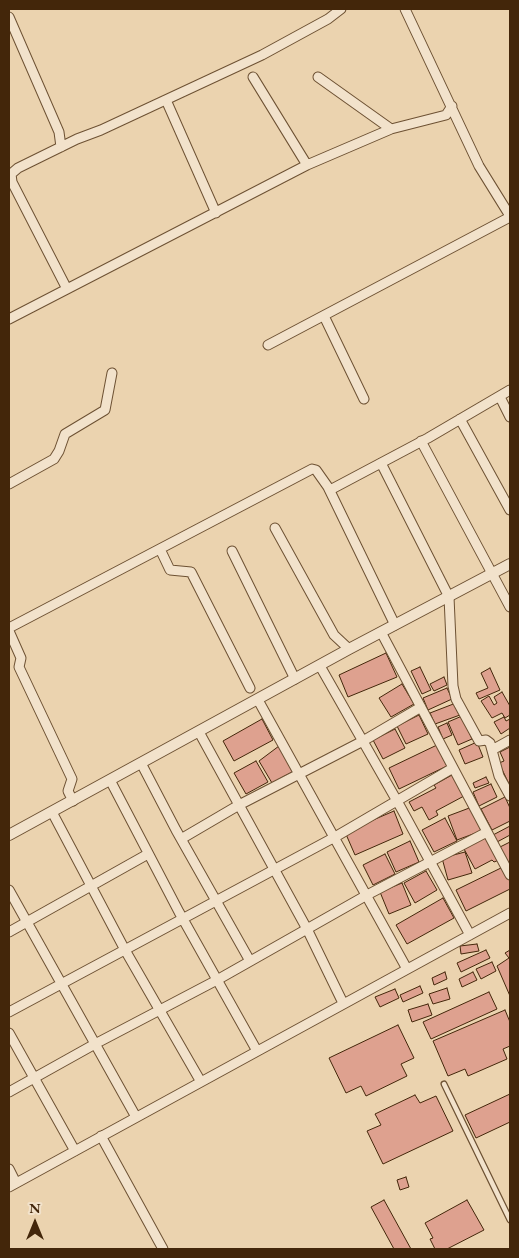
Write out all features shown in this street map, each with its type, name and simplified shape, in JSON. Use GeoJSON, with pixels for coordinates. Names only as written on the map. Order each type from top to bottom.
{"type":"FeatureCollection","features":[{"type":"Feature","properties":{"kind":"street"},"geometry":{"type":"LineString","coordinates":[[67,288],[12,182],[11,174],[18,168],[77,139],[262,55],[328,20],[341,9]]}},
{"type":"Feature","properties":{"kind":"street"},"geometry":{"type":"LineString","coordinates":[[268,345],[510,217],[479,166],[405,9]]}},
{"type":"Feature","properties":{"kind":"street"},"geometry":{"type":"LineString","coordinates":[[9,17],[59,132],[61,147]]}},
{"type":"Feature","properties":{"kind":"street"},"geometry":{"type":"LineString","coordinates":[[253,77],[307,165]]}},
{"type":"Feature","properties":{"kind":"street"},"geometry":{"type":"LineString","coordinates":[[318,77],[391,128]]}},
{"type":"Feature","properties":{"kind":"street"},"geometry":{"type":"LineString","coordinates":[[166,100],[216,213]]}},
{"type":"Feature","properties":{"kind":"street"},"geometry":{"type":"LineString","coordinates":[[9,320],[67,288],[307,165],[391,128],[446,114],[452,106]]}},
{"type":"Feature","properties":{"kind":"street"},"geometry":{"type":"LineString","coordinates":[[59,132],[77,139]]}},
{"type":"Feature","properties":{"kind":"street"},"geometry":{"type":"LineString","coordinates":[[324,316],[364,399]]}},
{"type":"Feature","properties":{"kind":"street"},"geometry":{"type":"LineString","coordinates":[[9,484],[54,459],[65,434],[105,410],[112,373]]}},
{"type":"Feature","properties":{"kind":"street"},"geometry":{"type":"LineString","coordinates":[[330,490],[510,390]]}},
{"type":"Feature","properties":{"kind":"street"},"geometry":{"type":"LineString","coordinates":[[500,397],[510,416]]}},
{"type":"Feature","properties":{"kind":"street"},"geometry":{"type":"LineString","coordinates":[[460,419],[510,510]]}},
{"type":"Feature","properties":{"kind":"street"},"geometry":{"type":"LineString","coordinates":[[421,441],[510,607]]}},
{"type":"Feature","properties":{"kind":"street"},"geometry":{"type":"LineString","coordinates":[[381,463],[449,597],[453,686],[456,700],[479,740],[486,740],[490,743],[499,776],[510,796]]}},
{"type":"Feature","properties":{"kind":"street"},"geometry":{"type":"LineString","coordinates":[[73,800],[68,791],[72,779],[19,667],[21,658],[9,630],[312,469],[316,470],[330,490],[395,625]]}},
{"type":"Feature","properties":{"kind":"street"},"geometry":{"type":"LineString","coordinates":[[275,528],[334,635],[349,649]]}},
{"type":"Feature","properties":{"kind":"street"},"geometry":{"type":"LineString","coordinates":[[160,549],[170,570],[191,572],[250,688]]}},
{"type":"Feature","properties":{"kind":"street"},"geometry":{"type":"LineString","coordinates":[[232,552],[295,679]]}},
{"type":"Feature","properties":{"kind":"street"},"geometry":{"type":"LineString","coordinates":[[9,835],[349,649],[510,564]]}},
{"type":"Feature","properties":{"kind":"street"},"geometry":{"type":"LineString","coordinates":[[381,632],[510,875]]}},
{"type":"Feature","properties":{"kind":"street"},"geometry":{"type":"LineString","coordinates":[[320,666],[397,800],[470,935]]}},
{"type":"Feature","properties":{"kind":"street"},"geometry":{"type":"LineString","coordinates":[[258,700],[407,969]]}},
{"type":"Feature","properties":{"kind":"street"},"geometry":{"type":"LineString","coordinates":[[181,839],[239,805],[362,741],[421,707]]}},
{"type":"Feature","properties":{"kind":"street"},"geometry":{"type":"LineString","coordinates":[[199,732],[307,929],[343,1004]]}},
{"type":"Feature","properties":{"kind":"street"},"geometry":{"type":"LineString","coordinates":[[492,750],[510,740]]}},
{"type":"Feature","properties":{"kind":"street"},"geometry":{"type":"LineString","coordinates":[[141,763],[181,839],[250,961]]}},
{"type":"Feature","properties":{"kind":"street"},"geometry":{"type":"LineString","coordinates":[[9,1012],[335,837],[453,768]]}},
{"type":"Feature","properties":{"kind":"street"},"geometry":{"type":"LineString","coordinates":[[110,780],[182,918],[257,1051]]}},
{"type":"Feature","properties":{"kind":"street"},"geometry":{"type":"LineString","coordinates":[[52,812],[125,950],[201,1082]]}},
{"type":"Feature","properties":{"kind":"street"},"geometry":{"type":"LineString","coordinates":[[9,1092],[33,1077],[217,980],[367,895],[487,832]]}},
{"type":"Feature","properties":{"kind":"street"},"geometry":{"type":"LineString","coordinates":[[9,932],[148,854]]}},
{"type":"Feature","properties":{"kind":"street"},"geometry":{"type":"LineString","coordinates":[[9,890],[136,1118]]}},
{"type":"Feature","properties":{"kind":"street"},"geometry":{"type":"LineString","coordinates":[[9,1169],[13,1185],[510,913]]}},
{"type":"Feature","properties":{"kind":"street"},"geometry":{"type":"LineString","coordinates":[[9,1033],[75,1151]]}},
{"type":"Feature","properties":{"kind":"street"},"geometry":{"type":"LineString","coordinates":[[101,1136],[163,1249]]}},
{"type":"Feature","properties":{"kind":"lane"},"geometry":{"type":"LineString","coordinates":[[444,1084],[510,1220]]}},
{"type":"Feature","properties":{"kind":"building"},"geometry":{"type":"Polygon","coordinates":[[[386,653],[397,677],[348,697],[339,675],[386,653]]]}},
{"type":"Feature","properties":{"kind":"building"},"geometry":{"type":"Polygon","coordinates":[[[420,667],[431,690],[422,694],[411,671],[420,667]]]}},
{"type":"Feature","properties":{"kind":"building"},"geometry":{"type":"Polygon","coordinates":[[[490,668],[500,690],[479,699],[476,693],[488,688],[481,673],[490,668]]]}},
{"type":"Feature","properties":{"kind":"building"},"geometry":{"type":"Polygon","coordinates":[[[444,677],[447,685],[434,691],[430,684],[444,677]]]}},
{"type":"Feature","properties":{"kind":"building"},"geometry":{"type":"Polygon","coordinates":[[[402,684],[414,704],[391,717],[379,698],[402,684]]]}},
{"type":"Feature","properties":{"kind":"building"},"geometry":{"type":"Polygon","coordinates":[[[447,688],[452,699],[428,710],[423,698],[447,688]]]}},
{"type":"Feature","properties":{"kind":"building"},"geometry":{"type":"Polygon","coordinates":[[[502,692],[510,706],[510,715],[505,718],[502,713],[492,718],[481,701],[489,696],[494,705],[497,703],[494,697],[502,692]]]}},
{"type":"Feature","properties":{"kind":"building"},"geometry":{"type":"Polygon","coordinates":[[[456,703],[460,715],[435,724],[430,713],[456,703]]]}},
{"type":"Feature","properties":{"kind":"building"},"geometry":{"type":"Polygon","coordinates":[[[419,715],[428,734],[406,744],[397,726],[419,715]]]}},
{"type":"Feature","properties":{"kind":"building"},"geometry":{"type":"Polygon","coordinates":[[[462,716],[472,739],[458,745],[448,722],[462,716]]]}},
{"type":"Feature","properties":{"kind":"building"},"geometry":{"type":"Polygon","coordinates":[[[504,717],[506,721],[510,719],[510,728],[501,734],[494,722],[504,717]]]}},
{"type":"Feature","properties":{"kind":"building"},"geometry":{"type":"Polygon","coordinates":[[[262,719],[273,740],[234,761],[223,741],[262,719]]]}},
{"type":"Feature","properties":{"kind":"building"},"geometry":{"type":"Polygon","coordinates":[[[447,723],[452,735],[443,739],[438,727],[447,723]]]}},
{"type":"Feature","properties":{"kind":"building"},"geometry":{"type":"Polygon","coordinates":[[[395,729],[405,748],[383,759],[373,740],[395,729]]]}},
{"type":"Feature","properties":{"kind":"building"},"geometry":{"type":"Polygon","coordinates":[[[477,742],[483,757],[465,764],[459,750],[477,742]]]}},
{"type":"Feature","properties":{"kind":"building"},"geometry":{"type":"Polygon","coordinates":[[[437,745],[447,766],[399,789],[389,768],[437,745]]]}},
{"type":"Feature","properties":{"kind":"building"},"geometry":{"type":"Polygon","coordinates":[[[279,746],[294,771],[272,783],[259,761],[279,746]]]}},
{"type":"Feature","properties":{"kind":"building"},"geometry":{"type":"Polygon","coordinates":[[[510,747],[509,784],[499,763],[504,761],[500,752],[510,747]]]}},
{"type":"Feature","properties":{"kind":"building"},"geometry":{"type":"Polygon","coordinates":[[[256,761],[268,782],[246,794],[234,773],[256,761]]]}},
{"type":"Feature","properties":{"kind":"building"},"geometry":{"type":"Polygon","coordinates":[[[452,775],[464,796],[436,811],[438,815],[429,820],[422,807],[414,811],[409,802],[436,788],[434,785],[452,775]]]}},
{"type":"Feature","properties":{"kind":"building"},"geometry":{"type":"Polygon","coordinates":[[[486,777],[489,783],[475,788],[473,783],[486,777]]]}},
{"type":"Feature","properties":{"kind":"building"},"geometry":{"type":"Polygon","coordinates":[[[491,784],[497,797],[479,806],[473,792],[491,784]]]}},
{"type":"Feature","properties":{"kind":"building"},"geometry":{"type":"Polygon","coordinates":[[[505,797],[510,808],[510,821],[492,830],[481,809],[505,797]]]}},
{"type":"Feature","properties":{"kind":"building"},"geometry":{"type":"Polygon","coordinates":[[[472,807],[481,831],[457,840],[448,816],[472,807]]]}},
{"type":"Feature","properties":{"kind":"building"},"geometry":{"type":"Polygon","coordinates":[[[394,811],[403,834],[355,855],[345,832],[394,811]]]}},
{"type":"Feature","properties":{"kind":"building"},"geometry":{"type":"Polygon","coordinates":[[[445,818],[457,841],[434,852],[422,830],[445,818]]]}},
{"type":"Feature","properties":{"kind":"building"},"geometry":{"type":"Polygon","coordinates":[[[510,826],[510,835],[497,842],[493,835],[510,826]]]}},
{"type":"Feature","properties":{"kind":"building"},"geometry":{"type":"Polygon","coordinates":[[[487,836],[499,860],[494,862],[492,860],[475,869],[464,849],[487,836]]]}},
{"type":"Feature","properties":{"kind":"building"},"geometry":{"type":"Polygon","coordinates":[[[410,841],[419,862],[396,872],[387,852],[410,841]]]}},
{"type":"Feature","properties":{"kind":"building"},"geometry":{"type":"Polygon","coordinates":[[[510,842],[510,865],[507,867],[498,848],[510,842]]]}},
{"type":"Feature","properties":{"kind":"building"},"geometry":{"type":"Polygon","coordinates":[[[465,852],[472,873],[448,880],[442,858],[465,852]]]}},
{"type":"Feature","properties":{"kind":"building"},"geometry":{"type":"Polygon","coordinates":[[[385,854],[395,874],[373,885],[363,865],[385,854]]]}},
{"type":"Feature","properties":{"kind":"building"},"geometry":{"type":"Polygon","coordinates":[[[503,867],[510,881],[510,889],[466,911],[456,890],[503,867]]]}},
{"type":"Feature","properties":{"kind":"building"},"geometry":{"type":"Polygon","coordinates":[[[426,871],[437,890],[415,903],[404,883],[426,871]]]}},
{"type":"Feature","properties":{"kind":"building"},"geometry":{"type":"Polygon","coordinates":[[[402,883],[411,905],[389,914],[380,892],[402,883]]]}},
{"type":"Feature","properties":{"kind":"building"},"geometry":{"type":"Polygon","coordinates":[[[443,898],[454,918],[407,944],[396,925],[443,898]]]}},
{"type":"Feature","properties":{"kind":"building"},"geometry":{"type":"Polygon","coordinates":[[[477,944],[479,951],[461,954],[460,946],[477,944]]]}},
{"type":"Feature","properties":{"kind":"building"},"geometry":{"type":"Polygon","coordinates":[[[486,950],[490,958],[461,972],[457,963],[486,950]]]}},
{"type":"Feature","properties":{"kind":"building"},"geometry":{"type":"Polygon","coordinates":[[[510,950],[510,996],[497,966],[509,958],[505,953],[510,950]]]}},
{"type":"Feature","properties":{"kind":"building"},"geometry":{"type":"Polygon","coordinates":[[[492,962],[496,971],[481,979],[476,969],[492,962]]]}},
{"type":"Feature","properties":{"kind":"building"},"geometry":{"type":"Polygon","coordinates":[[[445,972],[447,979],[434,985],[432,978],[445,972]]]}},
{"type":"Feature","properties":{"kind":"building"},"geometry":{"type":"Polygon","coordinates":[[[473,972],[477,980],[462,987],[459,979],[473,972]]]}},
{"type":"Feature","properties":{"kind":"building"},"geometry":{"type":"Polygon","coordinates":[[[420,986],[423,993],[403,1002],[400,995],[420,986]]]}},
{"type":"Feature","properties":{"kind":"building"},"geometry":{"type":"Polygon","coordinates":[[[447,988],[450,999],[433,1004],[429,994],[447,988]]]}},
{"type":"Feature","properties":{"kind":"building"},"geometry":{"type":"Polygon","coordinates":[[[395,989],[399,998],[380,1007],[375,997],[395,989]]]}},
{"type":"Feature","properties":{"kind":"building"},"geometry":{"type":"Polygon","coordinates":[[[489,992],[497,1009],[431,1039],[423,1022],[489,992]]]}},
{"type":"Feature","properties":{"kind":"building"},"geometry":{"type":"Polygon","coordinates":[[[428,1004],[432,1015],[412,1022],[408,1010],[428,1004]]]}},
{"type":"Feature","properties":{"kind":"building"},"geometry":{"type":"Polygon","coordinates":[[[505,1010],[510,1022],[510,1046],[503,1049],[507,1059],[468,1076],[465,1069],[448,1076],[433,1041],[505,1010]]]}},
{"type":"Feature","properties":{"kind":"building"},"geometry":{"type":"Polygon","coordinates":[[[398,1025],[414,1058],[401,1064],[407,1076],[366,1096],[361,1086],[346,1093],[329,1058],[398,1025]]]}},
{"type":"Feature","properties":{"kind":"building"},"geometry":{"type":"Polygon","coordinates":[[[510,1094],[510,1122],[476,1138],[465,1115],[510,1094]]]}},
{"type":"Feature","properties":{"kind":"building"},"geometry":{"type":"Polygon","coordinates":[[[415,1095],[420,1103],[436,1096],[453,1131],[383,1164],[367,1131],[381,1125],[375,1114],[415,1095]]]}},
{"type":"Feature","properties":{"kind":"building"},"geometry":{"type":"Polygon","coordinates":[[[406,1177],[409,1187],[400,1190],[397,1180],[406,1177]]]}},
{"type":"Feature","properties":{"kind":"building"},"geometry":{"type":"Polygon","coordinates":[[[384,1200],[411,1249],[394,1249],[371,1207],[384,1200]]]}},
{"type":"Feature","properties":{"kind":"building"},"geometry":{"type":"Polygon","coordinates":[[[467,1200],[484,1230],[447,1249],[435,1249],[430,1239],[433,1238],[425,1223],[467,1200]]]}}]}
